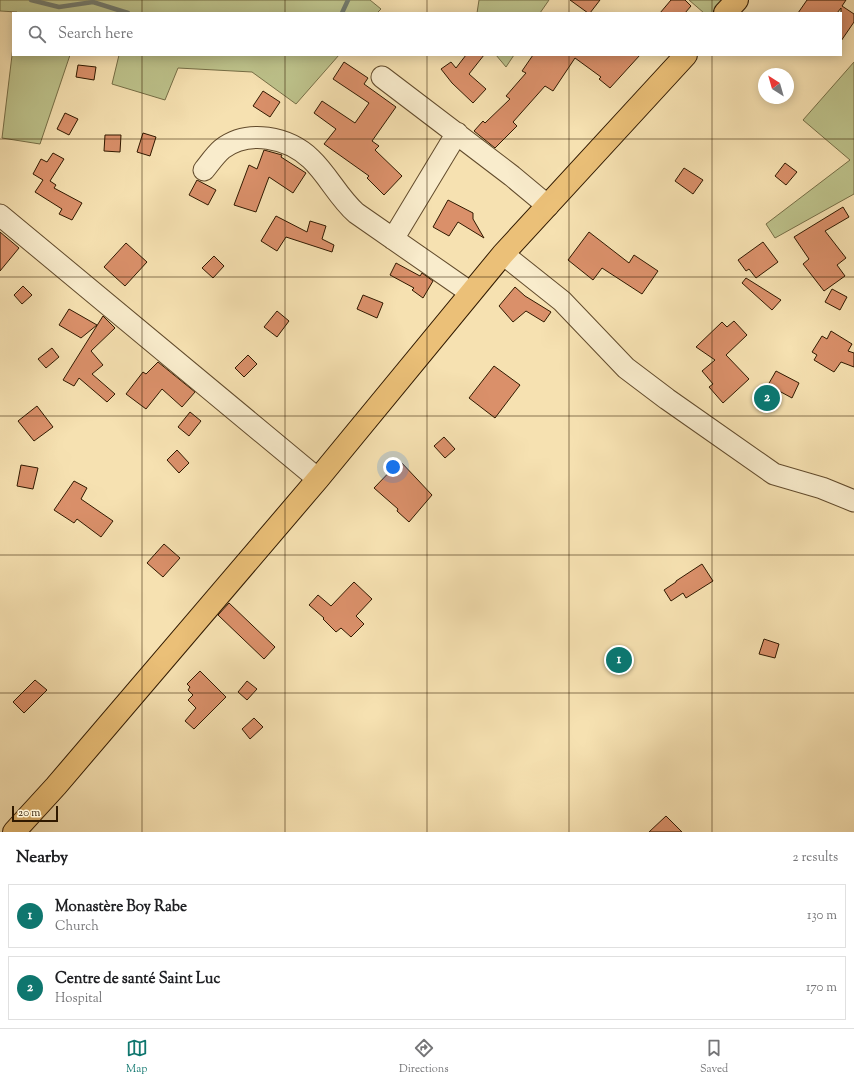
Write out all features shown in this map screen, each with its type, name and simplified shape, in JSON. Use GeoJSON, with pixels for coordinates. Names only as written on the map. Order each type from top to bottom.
{"type":"FeatureCollection","features":[{"type":"Feature","properties":{"kind":"main road"},"geometry":{"type":"LineString","coordinates":[[726,12],[737,0]]}},
{"type":"Feature","properties":{"kind":"main road"},"geometry":{"type":"LineString","coordinates":[[14,832],[61,780],[318,479],[503,254],[685,56]]}},
{"type":"Feature","properties":{"kind":"street"},"geometry":{"type":"LineString","coordinates":[[382,77],[457,133],[548,206]]}},
{"type":"Feature","properties":{"kind":"street"},"geometry":{"type":"LineString","coordinates":[[393,239],[457,133]]}},
{"type":"Feature","properties":{"kind":"street"},"geometry":{"type":"LineString","coordinates":[[204,170],[220,150],[234,142],[243,139],[258,138],[284,141],[299,149],[311,159],[323,172],[345,204],[356,213],[471,293]]}},
{"type":"Feature","properties":{"kind":"street"},"geometry":{"type":"LineString","coordinates":[[0,215],[318,479]]}},
{"type":"Feature","properties":{"kind":"street"},"geometry":{"type":"LineString","coordinates":[[503,254],[562,301],[626,368],[667,399],[774,474],[822,488],[852,494]]}},
{"type":"Feature","properties":{"kind":"green space"},"geometry":{"type":"Polygon","coordinates":[[[0,0],[370,0],[381,9],[378,12],[0,11],[0,0]]]}},
{"type":"Feature","properties":{"kind":"green space"},"geometry":{"type":"Polygon","coordinates":[[[479,0],[549,0],[541,12],[477,12],[479,0]]]}},
{"type":"Feature","properties":{"kind":"green space"},"geometry":{"type":"Polygon","coordinates":[[[689,0],[733,0],[715,12],[703,12],[689,0]]]}},
{"type":"Feature","properties":{"kind":"green space"},"geometry":{"type":"Polygon","coordinates":[[[12,55],[70,56],[40,144],[2,138],[12,55]]]}},
{"type":"Feature","properties":{"kind":"green space"},"geometry":{"type":"Polygon","coordinates":[[[119,56],[338,56],[296,104],[252,72],[178,68],[165,100],[112,84],[119,56]]]}},
{"type":"Feature","properties":{"kind":"green space"},"geometry":{"type":"Polygon","coordinates":[[[497,56],[513,56],[506,67],[497,56]]]}},
{"type":"Feature","properties":{"kind":"green space"},"geometry":{"type":"Polygon","coordinates":[[[854,62],[854,194],[775,238],[766,224],[850,160],[803,120],[854,62]]]}},
{"type":"Feature","properties":{"kind":"building"},"geometry":{"type":"Polygon","coordinates":[[[570,0],[600,0],[591,12],[587,12],[570,0]]]}},
{"type":"Feature","properties":{"kind":"building"},"geometry":{"type":"Polygon","coordinates":[[[671,0],[685,0],[691,6],[686,12],[661,12],[671,0]]]}},
{"type":"Feature","properties":{"kind":"building"},"geometry":{"type":"Polygon","coordinates":[[[807,0],[846,0],[842,6],[854,14],[854,22],[842,40],[841,8],[838,12],[799,12],[807,0]]]}},
{"type":"Feature","properties":{"kind":"building"},"geometry":{"type":"Polygon","coordinates":[[[465,56],[483,56],[469,74],[486,89],[473,103],[452,83],[441,69],[451,62],[456,68],[465,56]]]}},
{"type":"Feature","properties":{"kind":"building"},"geometry":{"type":"Polygon","coordinates":[[[532,56],[639,56],[610,88],[599,79],[601,77],[575,58],[553,91],[545,86],[513,122],[517,126],[495,148],[474,131],[483,121],[485,123],[510,99],[506,96],[526,73],[522,71],[532,56]]]}},
{"type":"Feature","properties":{"kind":"building"},"geometry":{"type":"Polygon","coordinates":[[[344,62],[368,78],[364,84],[396,107],[372,141],[379,146],[375,150],[402,176],[384,195],[367,178],[369,176],[324,144],[336,129],[314,113],[322,101],[355,123],[369,103],[333,79],[344,62]]]}},
{"type":"Feature","properties":{"kind":"building"},"geometry":{"type":"Polygon","coordinates":[[[78,65],[96,67],[94,80],[76,77],[78,65]]]}},
{"type":"Feature","properties":{"kind":"building"},"geometry":{"type":"Polygon","coordinates":[[[263,91],[280,102],[270,117],[253,106],[263,91]]]}},
{"type":"Feature","properties":{"kind":"building"},"geometry":{"type":"Polygon","coordinates":[[[65,113],[78,119],[69,135],[57,129],[65,113]]]}},
{"type":"Feature","properties":{"kind":"building"},"geometry":{"type":"Polygon","coordinates":[[[143,133],[156,137],[150,156],[137,152],[143,133]]]}},
{"type":"Feature","properties":{"kind":"building"},"geometry":{"type":"Polygon","coordinates":[[[105,135],[121,135],[120,152],[104,151],[105,135]]]}},
{"type":"Feature","properties":{"kind":"building"},"geometry":{"type":"Polygon","coordinates":[[[264,150],[282,155],[281,157],[306,173],[293,193],[269,177],[256,212],[234,205],[249,165],[257,169],[264,150]]]}},
{"type":"Feature","properties":{"kind":"building"},"geometry":{"type":"Polygon","coordinates":[[[53,153],[64,159],[50,181],[56,185],[54,188],[82,203],[72,220],[59,214],[62,209],[35,192],[43,180],[33,174],[41,159],[47,162],[53,153]]]}},
{"type":"Feature","properties":{"kind":"building"},"geometry":{"type":"Polygon","coordinates":[[[785,163],[797,172],[786,185],[775,176],[785,163]]]}},
{"type":"Feature","properties":{"kind":"building"},"geometry":{"type":"Polygon","coordinates":[[[684,168],[703,180],[693,194],[675,181],[684,168]]]}},
{"type":"Feature","properties":{"kind":"building"},"geometry":{"type":"Polygon","coordinates":[[[197,180],[216,190],[208,205],[189,195],[197,180]]]}},
{"type":"Feature","properties":{"kind":"building"},"geometry":{"type":"Polygon","coordinates":[[[448,200],[473,213],[473,219],[484,238],[458,222],[449,236],[433,227],[448,200]]]}},
{"type":"Feature","properties":{"kind":"building"},"geometry":{"type":"Polygon","coordinates":[[[843,207],[849,217],[825,231],[846,258],[837,265],[845,276],[824,291],[803,264],[809,259],[794,237],[843,207]]]}},
{"type":"Feature","properties":{"kind":"building"},"geometry":{"type":"Polygon","coordinates":[[[276,216],[307,232],[310,221],[326,226],[322,239],[334,245],[332,252],[286,237],[277,251],[261,241],[276,216]]]}},
{"type":"Feature","properties":{"kind":"building"},"geometry":{"type":"Polygon","coordinates":[[[0,232],[19,248],[0,271],[0,232]]]}},
{"type":"Feature","properties":{"kind":"building"},"geometry":{"type":"Polygon","coordinates":[[[589,232],[629,263],[634,255],[658,271],[642,294],[602,268],[593,280],[568,260],[589,232]]]}},
{"type":"Feature","properties":{"kind":"building"},"geometry":{"type":"Polygon","coordinates":[[[763,242],[778,262],[756,278],[749,269],[746,271],[738,260],[763,242]]]}},
{"type":"Feature","properties":{"kind":"building"},"geometry":{"type":"Polygon","coordinates":[[[126,243],[147,262],[125,286],[104,267],[126,243]]]}},
{"type":"Feature","properties":{"kind":"building"},"geometry":{"type":"Polygon","coordinates":[[[214,256],[224,266],[213,278],[202,268],[214,256]]]}},
{"type":"Feature","properties":{"kind":"building"},"geometry":{"type":"Polygon","coordinates":[[[396,263],[420,276],[422,273],[433,281],[423,298],[412,290],[414,288],[390,275],[396,263]]]}},
{"type":"Feature","properties":{"kind":"building"},"geometry":{"type":"Polygon","coordinates":[[[746,278],[781,300],[772,310],[742,283],[746,278]]]}},
{"type":"Feature","properties":{"kind":"building"},"geometry":{"type":"Polygon","coordinates":[[[23,286],[32,295],[22,304],[14,295],[23,286]]]}},
{"type":"Feature","properties":{"kind":"building"},"geometry":{"type":"Polygon","coordinates":[[[515,287],[525,296],[551,312],[544,322],[526,311],[513,322],[499,306],[515,287]]]}},
{"type":"Feature","properties":{"kind":"building"},"geometry":{"type":"Polygon","coordinates":[[[832,289],[847,297],[840,310],[825,302],[832,289]]]}},
{"type":"Feature","properties":{"kind":"building"},"geometry":{"type":"Polygon","coordinates":[[[363,295],[383,303],[377,318],[357,309],[363,295]]]}},
{"type":"Feature","properties":{"kind":"building"},"geometry":{"type":"Polygon","coordinates":[[[69,309],[97,325],[81,338],[59,325],[69,309]]]}},
{"type":"Feature","properties":{"kind":"building"},"geometry":{"type":"Polygon","coordinates":[[[277,311],[289,321],[277,337],[264,327],[277,311]]]}},
{"type":"Feature","properties":{"kind":"building"},"geometry":{"type":"Polygon","coordinates":[[[103,316],[115,328],[91,351],[103,365],[92,374],[115,394],[107,402],[79,378],[74,386],[63,380],[103,316]]]}},
{"type":"Feature","properties":{"kind":"building"},"geometry":{"type":"Polygon","coordinates":[[[734,321],[747,335],[726,355],[749,379],[723,403],[709,387],[713,384],[702,371],[715,360],[696,347],[722,322],[727,327],[734,321]]]}},
{"type":"Feature","properties":{"kind":"building"},"geometry":{"type":"Polygon","coordinates":[[[831,331],[852,344],[848,351],[854,353],[854,367],[841,362],[834,372],[814,360],[817,355],[812,352],[822,336],[827,339],[831,331]]]}},
{"type":"Feature","properties":{"kind":"building"},"geometry":{"type":"Polygon","coordinates":[[[52,348],[59,357],[46,368],[38,359],[52,348]]]}},
{"type":"Feature","properties":{"kind":"building"},"geometry":{"type":"Polygon","coordinates":[[[248,355],[257,364],[244,377],[235,368],[248,355]]]}},
{"type":"Feature","properties":{"kind":"building"},"geometry":{"type":"Polygon","coordinates":[[[158,362],[195,392],[182,407],[162,389],[146,409],[126,394],[143,372],[146,374],[158,362]]]}},
{"type":"Feature","properties":{"kind":"building"},"geometry":{"type":"Polygon","coordinates":[[[494,366],[520,385],[495,418],[469,398],[494,366]]]}},
{"type":"Feature","properties":{"kind":"building"},"geometry":{"type":"Polygon","coordinates":[[[776,371],[799,383],[792,398],[768,385],[776,371]]]}},
{"type":"Feature","properties":{"kind":"building"},"geometry":{"type":"Polygon","coordinates":[[[37,406],[53,427],[34,441],[18,421],[37,406]]]}},
{"type":"Feature","properties":{"kind":"building"},"geometry":{"type":"Polygon","coordinates":[[[190,412],[201,421],[189,436],[178,427],[190,412]]]}},
{"type":"Feature","properties":{"kind":"building"},"geometry":{"type":"Polygon","coordinates":[[[444,437],[455,449],[445,458],[434,446],[444,437]]]}},
{"type":"Feature","properties":{"kind":"building"},"geometry":{"type":"Polygon","coordinates":[[[177,450],[189,463],[179,473],[167,460],[177,450]]]}},
{"type":"Feature","properties":{"kind":"building"},"geometry":{"type":"Polygon","coordinates":[[[400,461],[432,495],[409,522],[397,511],[398,509],[374,488],[400,461]]]}},
{"type":"Feature","properties":{"kind":"building"},"geometry":{"type":"Polygon","coordinates":[[[21,465],[38,468],[33,489],[17,486],[21,465]]]}},
{"type":"Feature","properties":{"kind":"building"},"geometry":{"type":"Polygon","coordinates":[[[74,481],[87,488],[81,499],[113,521],[101,537],[77,519],[74,523],[54,510],[74,481]]]}},
{"type":"Feature","properties":{"kind":"building"},"geometry":{"type":"Polygon","coordinates":[[[164,544],[180,558],[163,577],[147,563],[164,544]]]}},
{"type":"Feature","properties":{"kind":"building"},"geometry":{"type":"Polygon","coordinates":[[[702,564],[713,581],[686,598],[683,593],[671,601],[664,590],[702,564]]]}},
{"type":"Feature","properties":{"kind":"building"},"geometry":{"type":"Polygon","coordinates":[[[354,582],[372,599],[356,616],[364,624],[351,637],[341,628],[336,632],[323,619],[324,618],[309,605],[318,595],[331,606],[354,582]]]}},
{"type":"Feature","properties":{"kind":"building"},"geometry":{"type":"Polygon","coordinates":[[[229,603],[275,647],[264,659],[218,615],[229,603]]]}},
{"type":"Feature","properties":{"kind":"building"},"geometry":{"type":"Polygon","coordinates":[[[764,639],[779,644],[775,658],[759,654],[764,639]]]}},
{"type":"Feature","properties":{"kind":"building"},"geometry":{"type":"Polygon","coordinates":[[[200,671],[226,697],[194,729],[185,721],[196,708],[188,700],[193,695],[188,690],[190,687],[187,684],[200,671]]]}},
{"type":"Feature","properties":{"kind":"building"},"geometry":{"type":"Polygon","coordinates":[[[35,680],[47,690],[24,713],[13,702],[35,680]]]}},
{"type":"Feature","properties":{"kind":"building"},"geometry":{"type":"Polygon","coordinates":[[[247,681],[257,689],[247,700],[238,692],[247,681]]]}},
{"type":"Feature","properties":{"kind":"building"},"geometry":{"type":"Polygon","coordinates":[[[254,718],[263,727],[250,739],[242,729],[254,718]]]}},
{"type":"Feature","properties":{"kind":"building"},"geometry":{"type":"Polygon","coordinates":[[[666,816],[682,832],[649,832],[666,816]]]}},
{"type":"Feature","properties":{"kind":"waterway"},"geometry":{"type":"LineString","coordinates":[[31,0],[59,7],[93,2],[125,12]]}},
{"type":"Feature","properties":{"kind":"waterway"},"geometry":{"type":"LineString","coordinates":[[342,12],[348,0]]}},
{"type":"Feature","properties":{"kind":"place","name":"Centre de santé Saint Luc"},"geometry":{"type":"Point","coordinates":[767,398]}},
{"type":"Feature","properties":{"kind":"place","name":"Monastère Boy Rabe"},"geometry":{"type":"Point","coordinates":[619,660]}}]}
